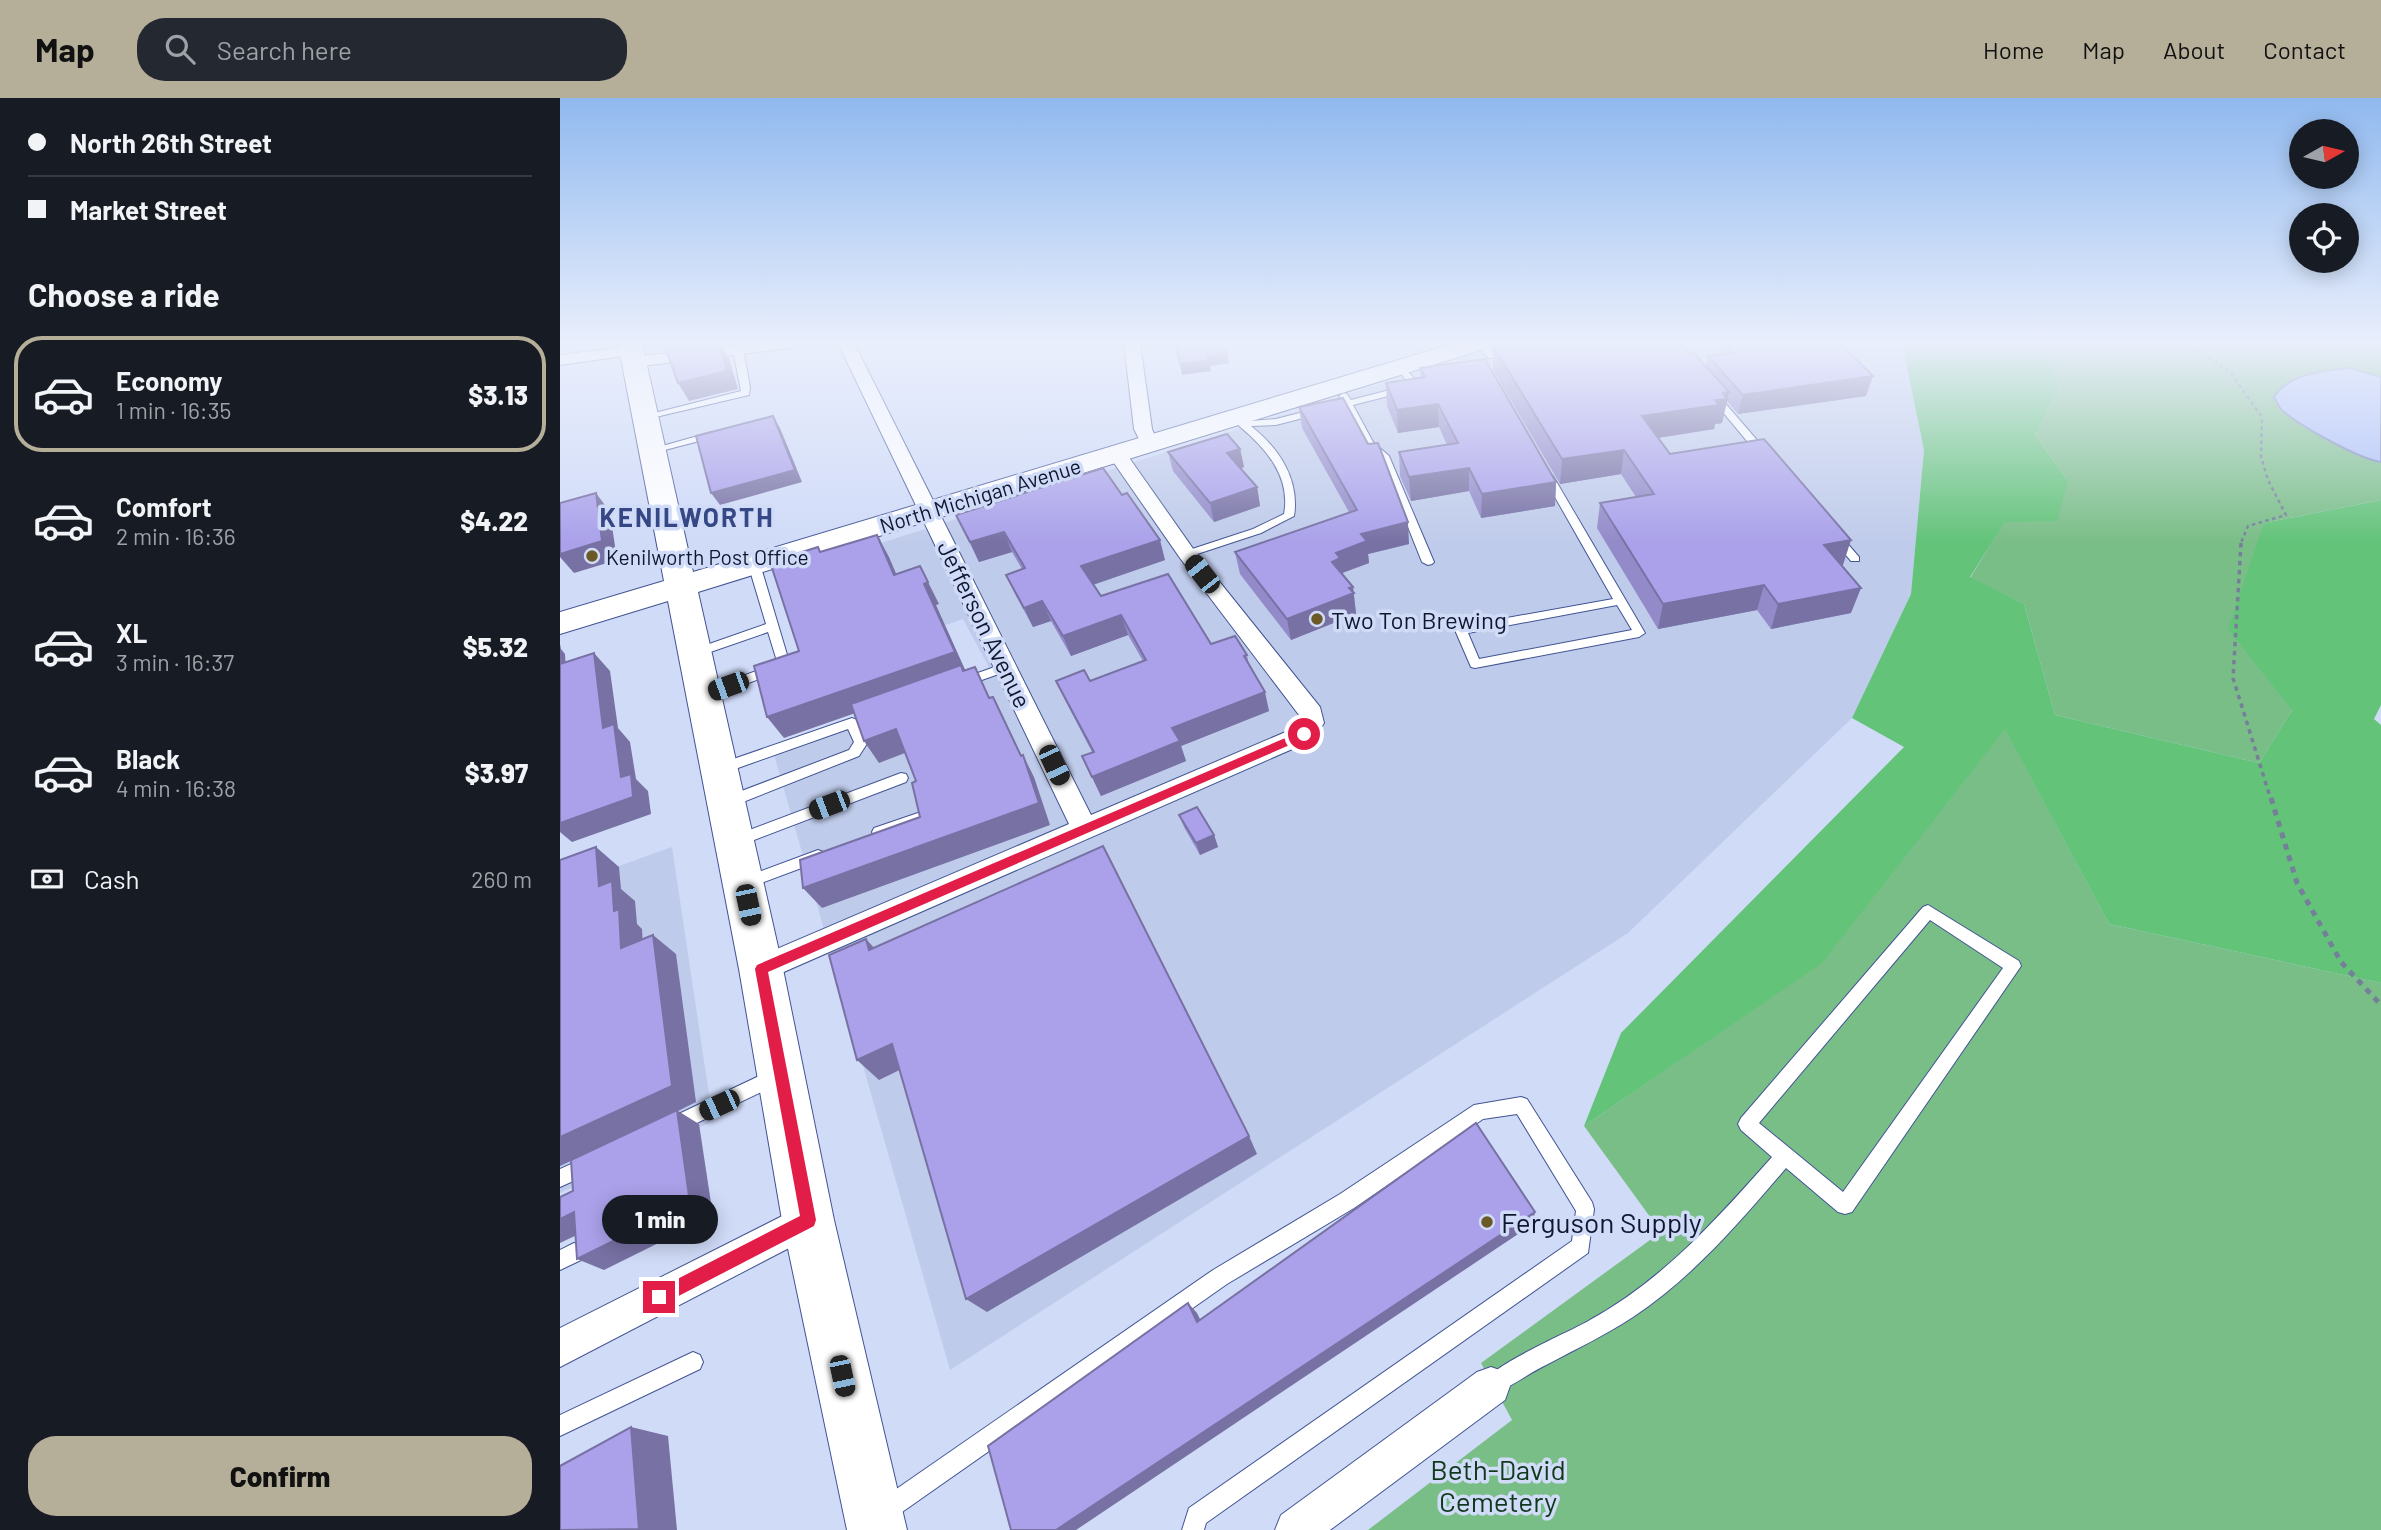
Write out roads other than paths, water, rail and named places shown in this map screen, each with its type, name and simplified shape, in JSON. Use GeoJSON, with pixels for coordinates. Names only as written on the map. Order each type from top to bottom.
{"type":"FeatureCollection","features":[{"type":"Feature","properties":{"kind":"main road"},"geometry":{"type":"LineString","coordinates":[[644,410],[744,884],[808,1220],[875,1524]]}},
{"type":"Feature","properties":{"kind":"main road","name":"North Michigan Avenue"},"geometry":{"type":"LineString","coordinates":[[560,623],[1149,443],[1280,410]]}},
{"type":"Feature","properties":{"kind":"street","name":"Jefferson Avenue"},"geometry":{"type":"LineString","coordinates":[[879,410],[1085,830]]}},
{"type":"Feature","properties":{"kind":"street"},"geometry":{"type":"LineString","coordinates":[[1141,410],[1143,429],[1149,443]]}},
{"type":"Feature","properties":{"kind":"street"},"geometry":{"type":"LineString","coordinates":[[761,969],[1304,734],[1312,723],[1311,713],[1187,554],[1116,453]]}},
{"type":"Feature","properties":{"kind":"street"},"geometry":{"type":"LineString","coordinates":[[560,1348],[808,1220]]}},
{"type":"Feature","properties":{"kind":"street"},"geometry":{"type":"LineString","coordinates":[[1296,1530],[1491,1386]]}},
{"type":"Feature","properties":{"kind":"lane"},"geometry":{"type":"LineString","coordinates":[[646,418],[679,410]]}},
{"type":"Feature","properties":{"kind":"lane"},"geometry":{"type":"LineString","coordinates":[[1351,410],[1369,444],[1384,456],[1428,562]]}},
{"type":"Feature","properties":{"kind":"lane"},"geometry":{"type":"LineString","coordinates":[[1726,410],[1775,466]]}},
{"type":"Feature","properties":{"kind":"lane"},"geometry":{"type":"LineString","coordinates":[[1187,554],[1257,531],[1289,516],[1293,503],[1278,458],[1259,436],[1236,421]]}},
{"type":"Feature","properties":{"kind":"lane"},"geometry":{"type":"LineString","coordinates":[[653,450],[717,434]]}},
{"type":"Feature","properties":{"kind":"lane"},"geometry":{"type":"LineString","coordinates":[[1544,471],[1639,633],[1475,664],[1461,630],[1620,601]]}},
{"type":"Feature","properties":{"kind":"lane"},"geometry":{"type":"LineString","coordinates":[[1828,528],[1855,559]]}},
{"type":"Feature","properties":{"kind":"lane"},"geometry":{"type":"LineString","coordinates":[[704,695],[777,668],[782,657],[754,564]]}},
{"type":"Feature","properties":{"kind":"lane"},"geometry":{"type":"LineString","coordinates":[[696,653],[772,626]]}},
{"type":"Feature","properties":{"kind":"lane"},"geometry":{"type":"LineString","coordinates":[[955,685],[1006,667]]}},
{"type":"Feature","properties":{"kind":"lane"},"geometry":{"type":"LineString","coordinates":[[859,721],[861,742],[854,753],[723,786],[859,721]]}},
{"type":"Feature","properties":{"kind":"lane"},"geometry":{"type":"LineString","coordinates":[[734,841],[901,778]]}},
{"type":"Feature","properties":{"kind":"lane"},"geometry":{"type":"LineString","coordinates":[[868,836],[918,818]]}},
{"type":"Feature","properties":{"kind":"lane"},"geometry":{"type":"LineString","coordinates":[[744,884],[831,851]]}},
{"type":"Feature","properties":{"kind":"lane"},"geometry":{"type":"LineString","coordinates":[[1928,911],[2013,965],[1845,1205],[1785,1156],[1747,1124],[1928,911]]}},
{"type":"Feature","properties":{"kind":"lane"},"geometry":{"type":"LineString","coordinates":[[657,1133],[782,1074]]}},
{"type":"Feature","properties":{"kind":"lane"},"geometry":{"type":"LineString","coordinates":[[875,1524],[1220,1278],[1347,1201],[1480,1111],[1521,1105],[1585,1209],[1581,1246],[1197,1516],[1193,1530]]}},
{"type":"Feature","properties":{"kind":"lane"},"geometry":{"type":"LineString","coordinates":[[560,1178],[609,1156]]}},
{"type":"Feature","properties":{"kind":"lane"},"geometry":{"type":"LineString","coordinates":[[1491,1386],[1518,1366],[1595,1329],[1654,1290],[1702,1247],[1785,1156]]}},
{"type":"Feature","properties":{"kind":"lane"},"geometry":{"type":"LineString","coordinates":[[560,1426],[693,1362]]}},
{"type":"Feature","properties":{"kind":"water"},"geometry":{"type":"Polygon","coordinates":[[[2282,410],[2381,410],[2381,462],[2330,441],[2282,410]]]}},
{"type":"Feature","properties":{"kind":"place","name":"Kenilworth Post Office"},"geometry":{"type":"Point","coordinates":[592,556]}},
{"type":"Feature","properties":{"kind":"place","name":"Two Ton Brewing"},"geometry":{"type":"Point","coordinates":[1317,619]}},
{"type":"Feature","properties":{"kind":"place","name":"Ferguson Supply"},"geometry":{"type":"Point","coordinates":[1487,1222]}},
{"type":"Feature","properties":{"kind":"district","name":"KENILWORTH"},"geometry":{"type":"Point","coordinates":[687,516]}},
{"type":"Feature","properties":{"kind":"park label","name":"Beth-David Cemetery"},"geometry":{"type":"Point","coordinates":[1498,1485]}}]}
